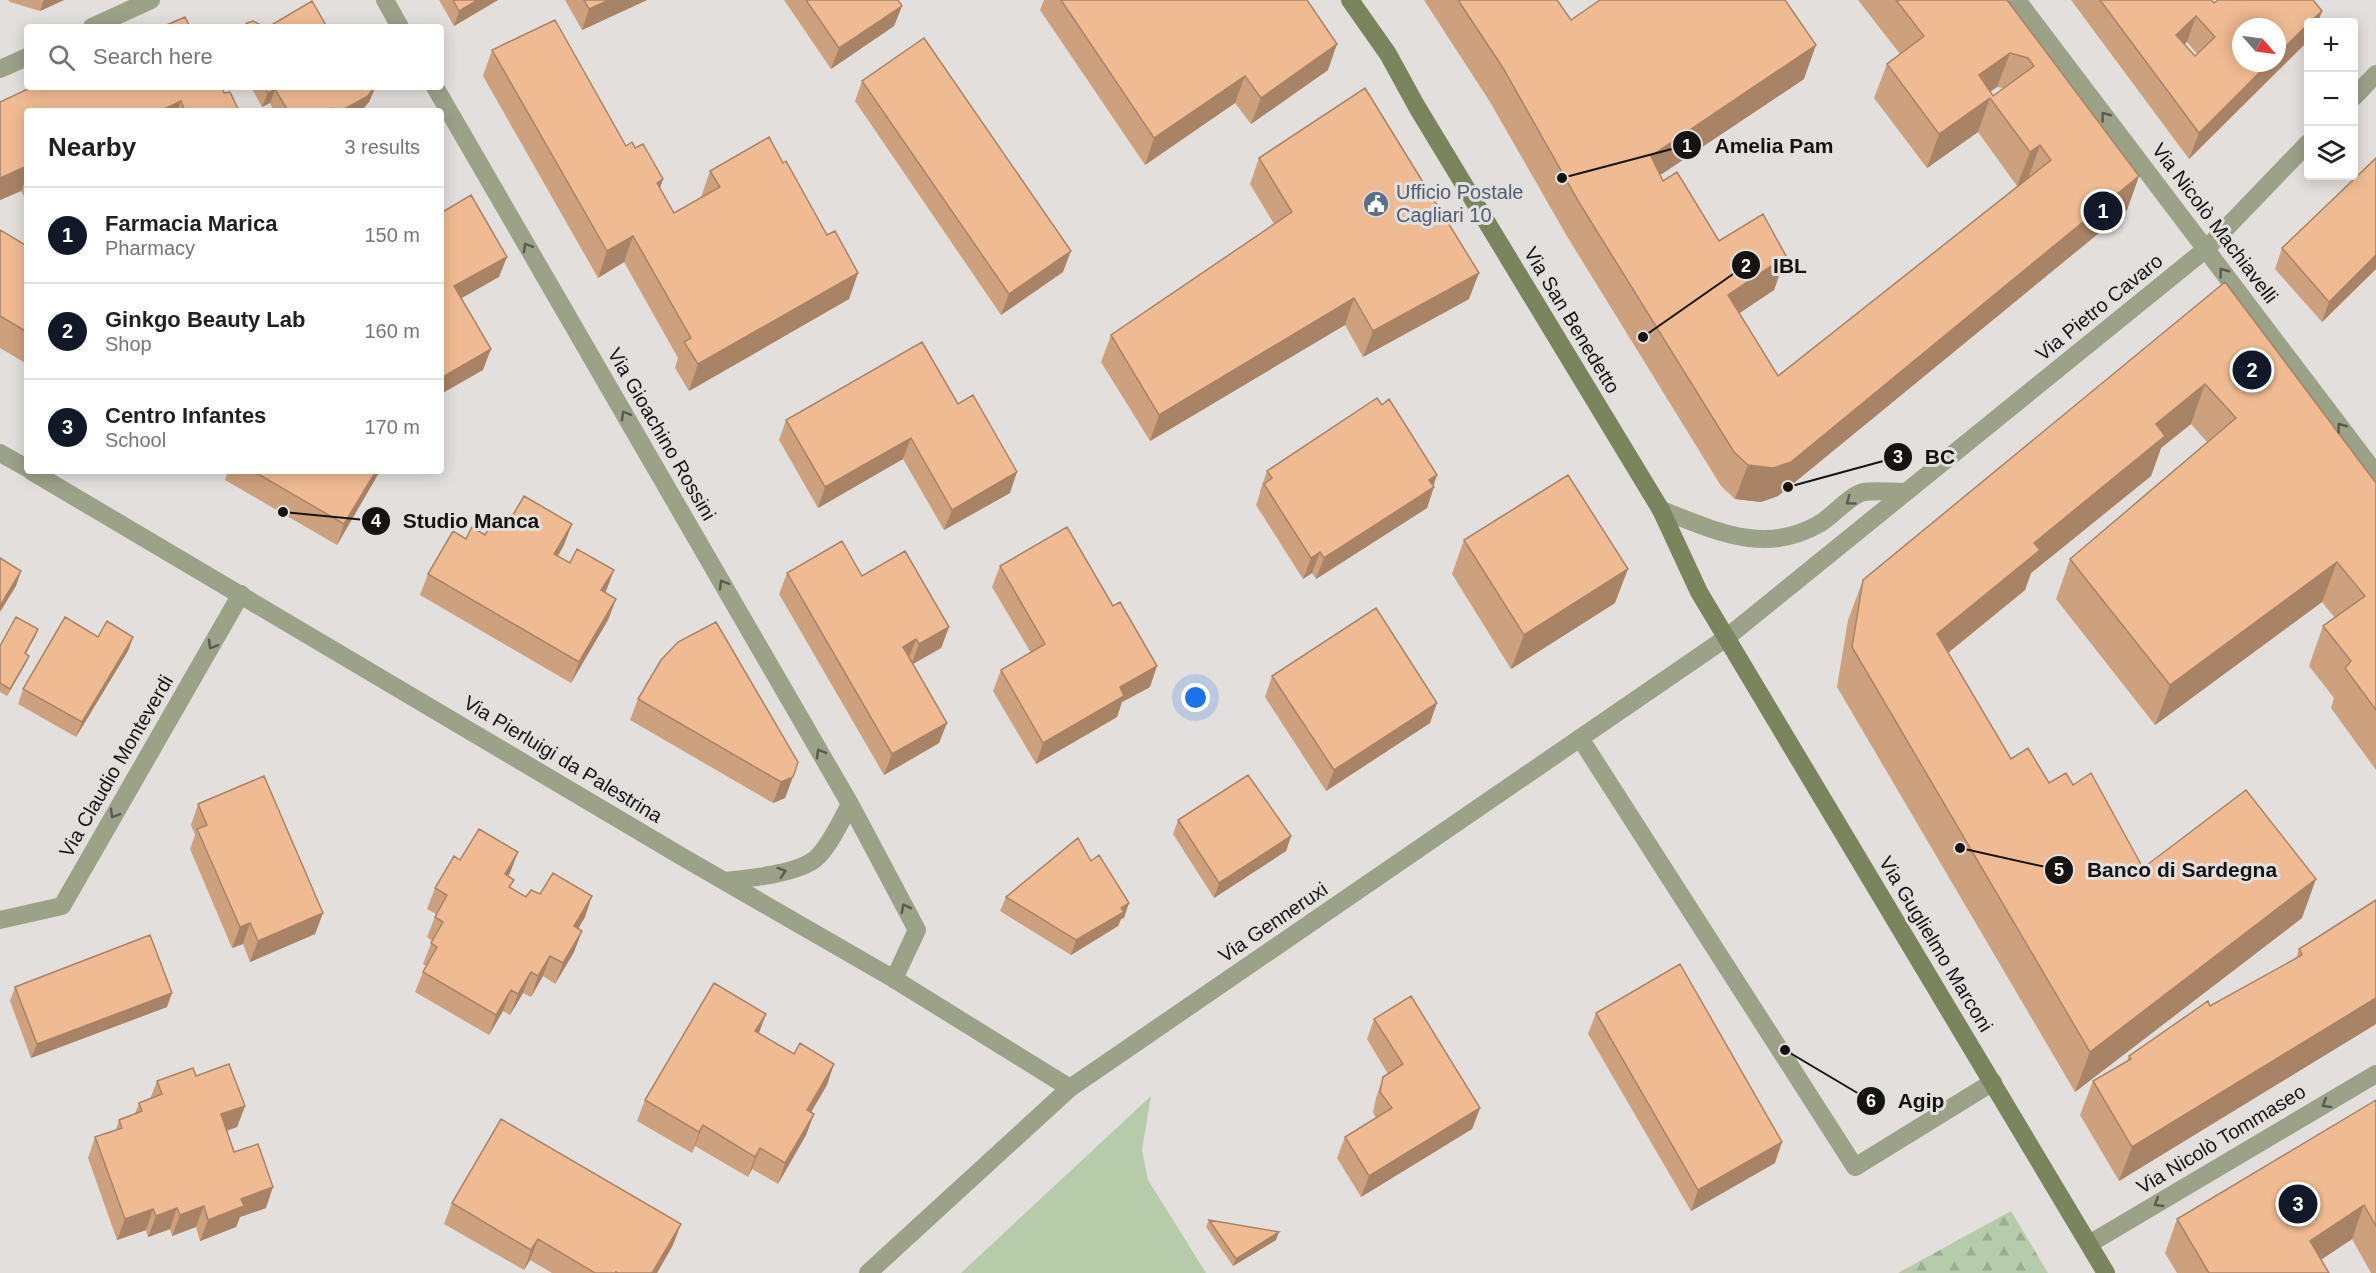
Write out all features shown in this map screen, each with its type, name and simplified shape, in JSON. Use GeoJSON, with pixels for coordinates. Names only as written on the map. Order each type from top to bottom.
{"type":"FeatureCollection","features":[{"type":"Feature","properties":{"kind":"main road","name":"Via San Benedetto"},"geometry":{"type":"LineString","coordinates":[[1350,0],[1388,54],[1417,107],[1661,510],[1699,592],[1726,638]]}},
{"type":"Feature","properties":{"kind":"main road","name":"Via Guglielmo Marconi"},"geometry":{"type":"LineString","coordinates":[[1726,638],[2106,1273]]}},
{"type":"Feature","properties":{"kind":"street"},"geometry":{"type":"LineString","coordinates":[[99,24],[151,0]]}},
{"type":"Feature","properties":{"kind":"street"},"geometry":{"type":"LineString","coordinates":[[385,0],[398,24]]}},
{"type":"Feature","properties":{"kind":"street","name":"Via Nicolò Machiavelli"},"geometry":{"type":"LineString","coordinates":[[2017,0],[2376,474]]}},
{"type":"Feature","properties":{"kind":"street"},"geometry":{"type":"LineString","coordinates":[[0,69],[24,58]]}},
{"type":"Feature","properties":{"kind":"street"},"geometry":{"type":"LineString","coordinates":[[2358,93],[2376,74]]}},
{"type":"Feature","properties":{"kind":"street","name":"Via Gioachino Rossini"},"geometry":{"type":"LineString","coordinates":[[437,90],[849,804],[917,930],[894,979]]}},
{"type":"Feature","properties":{"kind":"street","name":"Via Pietro Cavaro"},"geometry":{"type":"LineString","coordinates":[[1726,638],[2206,249],[2304,147]]}},
{"type":"Feature","properties":{"kind":"street"},"geometry":{"type":"LineString","coordinates":[[0,453],[24,466]]}},
{"type":"Feature","properties":{"kind":"street","name":"Via Pierluigi da Palestrina"},"geometry":{"type":"LineString","coordinates":[[36,474],[894,979],[1070,1088]]}},
{"type":"Feature","properties":{"kind":"street"},"geometry":{"type":"LineString","coordinates":[[1661,510],[1726,534],[1752,540],[1792,535],[1819,524],[1862,492],[1906,492]]}},
{"type":"Feature","properties":{"kind":"street","name":"Via Claudio Monteverdi"},"geometry":{"type":"LineString","coordinates":[[0,920],[62,906],[241,594]]}},
{"type":"Feature","properties":{"kind":"street","name":"Via Genneruxi"},"geometry":{"type":"LineString","coordinates":[[868,1273],[1070,1088],[1726,638]]}},
{"type":"Feature","properties":{"kind":"street"},"geometry":{"type":"LineString","coordinates":[[1580,738],[1855,1167],[1993,1082]]}},
{"type":"Feature","properties":{"kind":"street"},"geometry":{"type":"LineString","coordinates":[[724,881],[771,875],[813,862],[837,831],[849,804]]}},
{"type":"Feature","properties":{"kind":"street","name":"Via Nicolò Tommaseo"},"geometry":{"type":"LineString","coordinates":[[2089,1244],[2376,1074]]}},
{"type":"Feature","properties":{"kind":"green space"},"geometry":{"type":"Polygon","coordinates":[[[1151,1096],[1142,1150],[1148,1180],[1206,1273],[961,1273],[1151,1096]]]}},
{"type":"Feature","properties":{"kind":"green space"},"geometry":{"type":"Polygon","coordinates":[[[2011,1211],[2048,1273],[1898,1273],[2011,1211]]]}},
{"type":"Feature","properties":{"kind":"building"},"geometry":{"type":"Polygon","coordinates":[[[453,0],[478,0],[459,11],[453,0]]]}},
{"type":"Feature","properties":{"kind":"building"},"geometry":{"type":"Polygon","coordinates":[[[584,0],[609,0],[589,9],[584,0]]]}},
{"type":"Feature","properties":{"kind":"building"},"geometry":{"type":"Polygon","coordinates":[[[806,0],[898,0],[902,6],[839,48],[806,0]]]}},
{"type":"Feature","properties":{"kind":"building"},"geometry":{"type":"Polygon","coordinates":[[[1061,0],[1307,0],[1337,44],[1261,98],[1245,76],[1154,138],[1061,0]]]}},
{"type":"Feature","properties":{"kind":"building"},"geometry":{"type":"Polygon","coordinates":[[[1458,0],[1557,0],[1571,20],[1600,0],[1785,0],[1816,45],[1651,156],[1663,181],[1677,172],[1719,241],[1763,214],[1786,256],[1728,295],[1778,376],[2051,160],[2040,145],[2030,152],[1990,98],[1939,134],[1887,64],[1924,36],[1896,0],[2007,0],[2139,176],[1791,462],[1773,468],[1748,465],[1734,452],[1580,204],[1503,68],[1458,0]],[[2010,53],[1979,75],[1993,96],[2034,66],[2028,58],[2010,53]]]}},
{"type":"Feature","properties":{"kind":"building"},"geometry":{"type":"Polygon","coordinates":[[[2100,0],[2211,0],[2214,3],[2218,0],[2313,0],[2322,11],[2314,18],[2304,18],[2304,28],[2286,46],[2286,18],[2232,18],[2232,72],[2260,72],[2199,133],[2100,0]],[[2196,16],[2176,35],[2195,56],[2215,37],[2196,16]]]}},
{"type":"Feature","properties":{"kind":"building"},"geometry":{"type":"Polygon","coordinates":[[[312,1],[325,24],[273,24],[312,1]]]}},
{"type":"Feature","properties":{"kind":"building"},"geometry":{"type":"Polygon","coordinates":[[[185,17],[188,24],[169,24],[185,17]]]}},
{"type":"Feature","properties":{"kind":"building"},"geometry":{"type":"Polygon","coordinates":[[[555,20],[626,146],[632,142],[635,148],[643,144],[663,179],[657,183],[674,213],[720,187],[710,171],[769,137],[783,163],[786,161],[827,235],[835,231],[858,273],[698,364],[684,342],[691,338],[633,236],[607,251],[492,50],[555,20]]]}},
{"type":"Feature","properties":{"kind":"building"},"geometry":{"type":"Polygon","coordinates":[[[924,38],[1071,251],[1009,294],[862,81],[924,38]]]}},
{"type":"Feature","properties":{"kind":"building"},"geometry":{"type":"Polygon","coordinates":[[[1365,88],[1479,273],[1373,331],[1354,298],[1159,415],[1111,335],[1292,212],[1259,158],[1365,88]]]}},
{"type":"Feature","properties":{"kind":"building"},"geometry":{"type":"Polygon","coordinates":[[[26,90],[223,90],[224,93],[230,92],[238,108],[184,108],[181,101],[166,108],[24,108],[24,167],[0,178],[0,102],[26,90]]]}},
{"type":"Feature","properties":{"kind":"building"},"geometry":{"type":"Polygon","coordinates":[[[276,90],[373,90],[368,96],[346,108],[286,108],[276,90]]]}},
{"type":"Feature","properties":{"kind":"building"},"geometry":{"type":"Polygon","coordinates":[[[2376,158],[2376,255],[2329,302],[2282,248],[2353,180],[2358,180],[2358,175],[2376,158]]]}},
{"type":"Feature","properties":{"kind":"building"},"geometry":{"type":"Polygon","coordinates":[[[471,195],[507,257],[454,286],[491,349],[444,376],[444,211],[471,195]]]}},
{"type":"Feature","properties":{"kind":"building"},"geometry":{"type":"Polygon","coordinates":[[[0,230],[24,244],[24,330],[0,316],[0,230]]]}},
{"type":"Feature","properties":{"kind":"building"},"geometry":{"type":"Polygon","coordinates":[[[2225,282],[2376,483],[2376,710],[2345,668],[2351,661],[2323,626],[2365,596],[2337,562],[2170,685],[2070,559],[2236,418],[2205,384],[2156,424],[2165,436],[2034,543],[2040,550],[1937,634],[2011,759],[2028,748],[2049,783],[2066,773],[2073,785],[2091,773],[2143,868],[2246,790],[2316,879],[2090,1052],[1852,647],[1863,580],[2225,282]]]}},
{"type":"Feature","properties":{"kind":"building"},"geometry":{"type":"Polygon","coordinates":[[[922,342],[958,404],[973,395],[1017,472],[952,510],[911,438],[825,487],[786,420],[922,342]]]}},
{"type":"Feature","properties":{"kind":"building"},"geometry":{"type":"Polygon","coordinates":[[[1377,398],[1382,405],[1389,399],[1437,475],[1429,480],[1434,487],[1324,558],[1320,552],[1311,558],[1264,484],[1272,478],[1267,471],[1377,398]]]}},
{"type":"Feature","properties":{"kind":"building"},"geometry":{"type":"Polygon","coordinates":[[[258,474],[374,474],[344,524],[258,474]]]}},
{"type":"Feature","properties":{"kind":"building"},"geometry":{"type":"Polygon","coordinates":[[[1568,475],[1628,569],[1524,635],[1464,540],[1568,475]]]}},
{"type":"Feature","properties":{"kind":"building"},"geometry":{"type":"Polygon","coordinates":[[[524,496],[572,524],[554,554],[570,563],[577,549],[614,570],[601,590],[616,599],[579,662],[428,574],[453,531],[466,539],[472,527],[485,535],[494,520],[506,527],[524,496]]]}},
{"type":"Feature","properties":{"kind":"building"},"geometry":{"type":"Polygon","coordinates":[[[1067,527],[1113,606],[1120,602],[1157,666],[1120,687],[1124,696],[1043,743],[1001,670],[1045,644],[1000,566],[1067,527]]]}},
{"type":"Feature","properties":{"kind":"building"},"geometry":{"type":"Polygon","coordinates":[[[842,541],[862,576],[905,551],[949,627],[919,644],[916,639],[903,647],[947,723],[892,754],[787,573],[842,541]]]}},
{"type":"Feature","properties":{"kind":"building"},"geometry":{"type":"Polygon","coordinates":[[[0,558],[21,571],[0,606],[0,558]]]}},
{"type":"Feature","properties":{"kind":"building"},"geometry":{"type":"Polygon","coordinates":[[[1376,608],[1437,703],[1334,770],[1272,676],[1376,608]]]}},
{"type":"Feature","properties":{"kind":"building"},"geometry":{"type":"Polygon","coordinates":[[[16,617],[38,629],[25,653],[29,656],[10,689],[0,683],[0,646],[16,617]]]}},
{"type":"Feature","properties":{"kind":"building"},"geometry":{"type":"Polygon","coordinates":[[[65,617],[98,637],[107,621],[133,637],[82,722],[23,689],[65,617]]]}},
{"type":"Feature","properties":{"kind":"building"},"geometry":{"type":"Polygon","coordinates":[[[716,622],[798,762],[793,777],[781,782],[638,699],[661,660],[678,642],[716,622]]]}},
{"type":"Feature","properties":{"kind":"building"},"geometry":{"type":"Polygon","coordinates":[[[1248,775],[1291,836],[1219,883],[1178,820],[1248,775]]]}},
{"type":"Feature","properties":{"kind":"building"},"geometry":{"type":"Polygon","coordinates":[[[264,776],[323,913],[258,941],[250,923],[240,927],[197,829],[207,825],[198,804],[264,776]]]}},
{"type":"Feature","properties":{"kind":"building"},"geometry":{"type":"Polygon","coordinates":[[[479,829],[518,852],[505,874],[514,880],[509,887],[526,897],[531,890],[540,894],[553,873],[592,896],[574,926],[582,931],[563,963],[550,956],[538,976],[531,972],[518,994],[511,990],[496,1015],[423,972],[437,947],[431,943],[443,922],[435,917],[447,895],[435,888],[454,856],[460,860],[479,829]]]}},
{"type":"Feature","properties":{"kind":"building"},"geometry":{"type":"Polygon","coordinates":[[[1078,838],[1091,861],[1099,855],[1129,903],[1121,908],[1124,912],[1076,940],[1006,897],[1078,838]]]}},
{"type":"Feature","properties":{"kind":"building"},"geometry":{"type":"Polygon","coordinates":[[[2376,900],[2376,998],[2132,1147],[2093,1081],[2131,1059],[2129,1056],[2208,1001],[2210,1006],[2302,955],[2299,949],[2376,900]]]}},
{"type":"Feature","properties":{"kind":"building"},"geometry":{"type":"Polygon","coordinates":[[[150,935],[172,993],[37,1044],[15,987],[150,935]]]}},
{"type":"Feature","properties":{"kind":"building"},"geometry":{"type":"Polygon","coordinates":[[[1680,964],[1782,1142],[1698,1190],[1596,1013],[1680,964]]]}},
{"type":"Feature","properties":{"kind":"building"},"geometry":{"type":"Polygon","coordinates":[[[714,983],[766,1014],[755,1031],[794,1054],[800,1043],[834,1064],[807,1110],[814,1114],[785,1163],[760,1148],[755,1157],[703,1125],[699,1132],[645,1100],[714,983]]]}},
{"type":"Feature","properties":{"kind":"building"},"geometry":{"type":"Polygon","coordinates":[[[1411,996],[1480,1108],[1369,1176],[1345,1137],[1392,1108],[1380,1092],[1383,1077],[1403,1064],[1374,1019],[1411,996]]]}},
{"type":"Feature","properties":{"kind":"building"},"geometry":{"type":"Polygon","coordinates":[[[229,1064],[245,1106],[221,1114],[234,1152],[258,1144],[273,1187],[241,1199],[244,1206],[208,1220],[204,1206],[180,1215],[177,1208],[156,1216],[153,1209],[125,1219],[95,1137],[122,1128],[119,1120],[142,1111],[139,1103],[162,1094],[157,1081],[193,1068],[196,1076],[229,1064]]]}},
{"type":"Feature","properties":{"kind":"building"},"geometry":{"type":"Polygon","coordinates":[[[2376,1100],[2376,1226],[2364,1205],[2310,1241],[2329,1273],[2209,1273],[2177,1219],[2376,1100]]]}},
{"type":"Feature","properties":{"kind":"building"},"geometry":{"type":"Polygon","coordinates":[[[501,1119],[681,1224],[652,1273],[595,1273],[538,1239],[531,1250],[452,1203],[501,1119]]]}},
{"type":"Feature","properties":{"kind":"building"},"geometry":{"type":"Polygon","coordinates":[[[1209,1220],[1279,1232],[1236,1259],[1209,1220]]]}},
{"type":"Feature","properties":{"kind":"place","name":"Amelia Pam"},"geometry":{"type":"Point","coordinates":[1562,178]}},
{"type":"Feature","properties":{"kind":"place","name":"Ufficio Postale Cagliari 10"},"geometry":{"type":"Point","coordinates":[1376,204]}},
{"type":"Feature","properties":{"kind":"place","name":"Farmacia Marica"},"geometry":{"type":"Point","coordinates":[2103,211]}},
{"type":"Feature","properties":{"kind":"place","name":"IBL"},"geometry":{"type":"Point","coordinates":[1643,337]}},
{"type":"Feature","properties":{"kind":"place","name":"Ginkgo Beauty Lab"},"geometry":{"type":"Point","coordinates":[2252,370]}},
{"type":"Feature","properties":{"kind":"place","name":"BC"},"geometry":{"type":"Point","coordinates":[1788,487]}},
{"type":"Feature","properties":{"kind":"place","name":"Studio Manca"},"geometry":{"type":"Point","coordinates":[283,512]}},
{"type":"Feature","properties":{"kind":"place","name":"Banco di Sardegna"},"geometry":{"type":"Point","coordinates":[1960,848]}},
{"type":"Feature","properties":{"kind":"place","name":"Agip"},"geometry":{"type":"Point","coordinates":[1785,1050]}},
{"type":"Feature","properties":{"kind":"place","name":"Centro Infantes"},"geometry":{"type":"Point","coordinates":[2298,1204]}}]}
